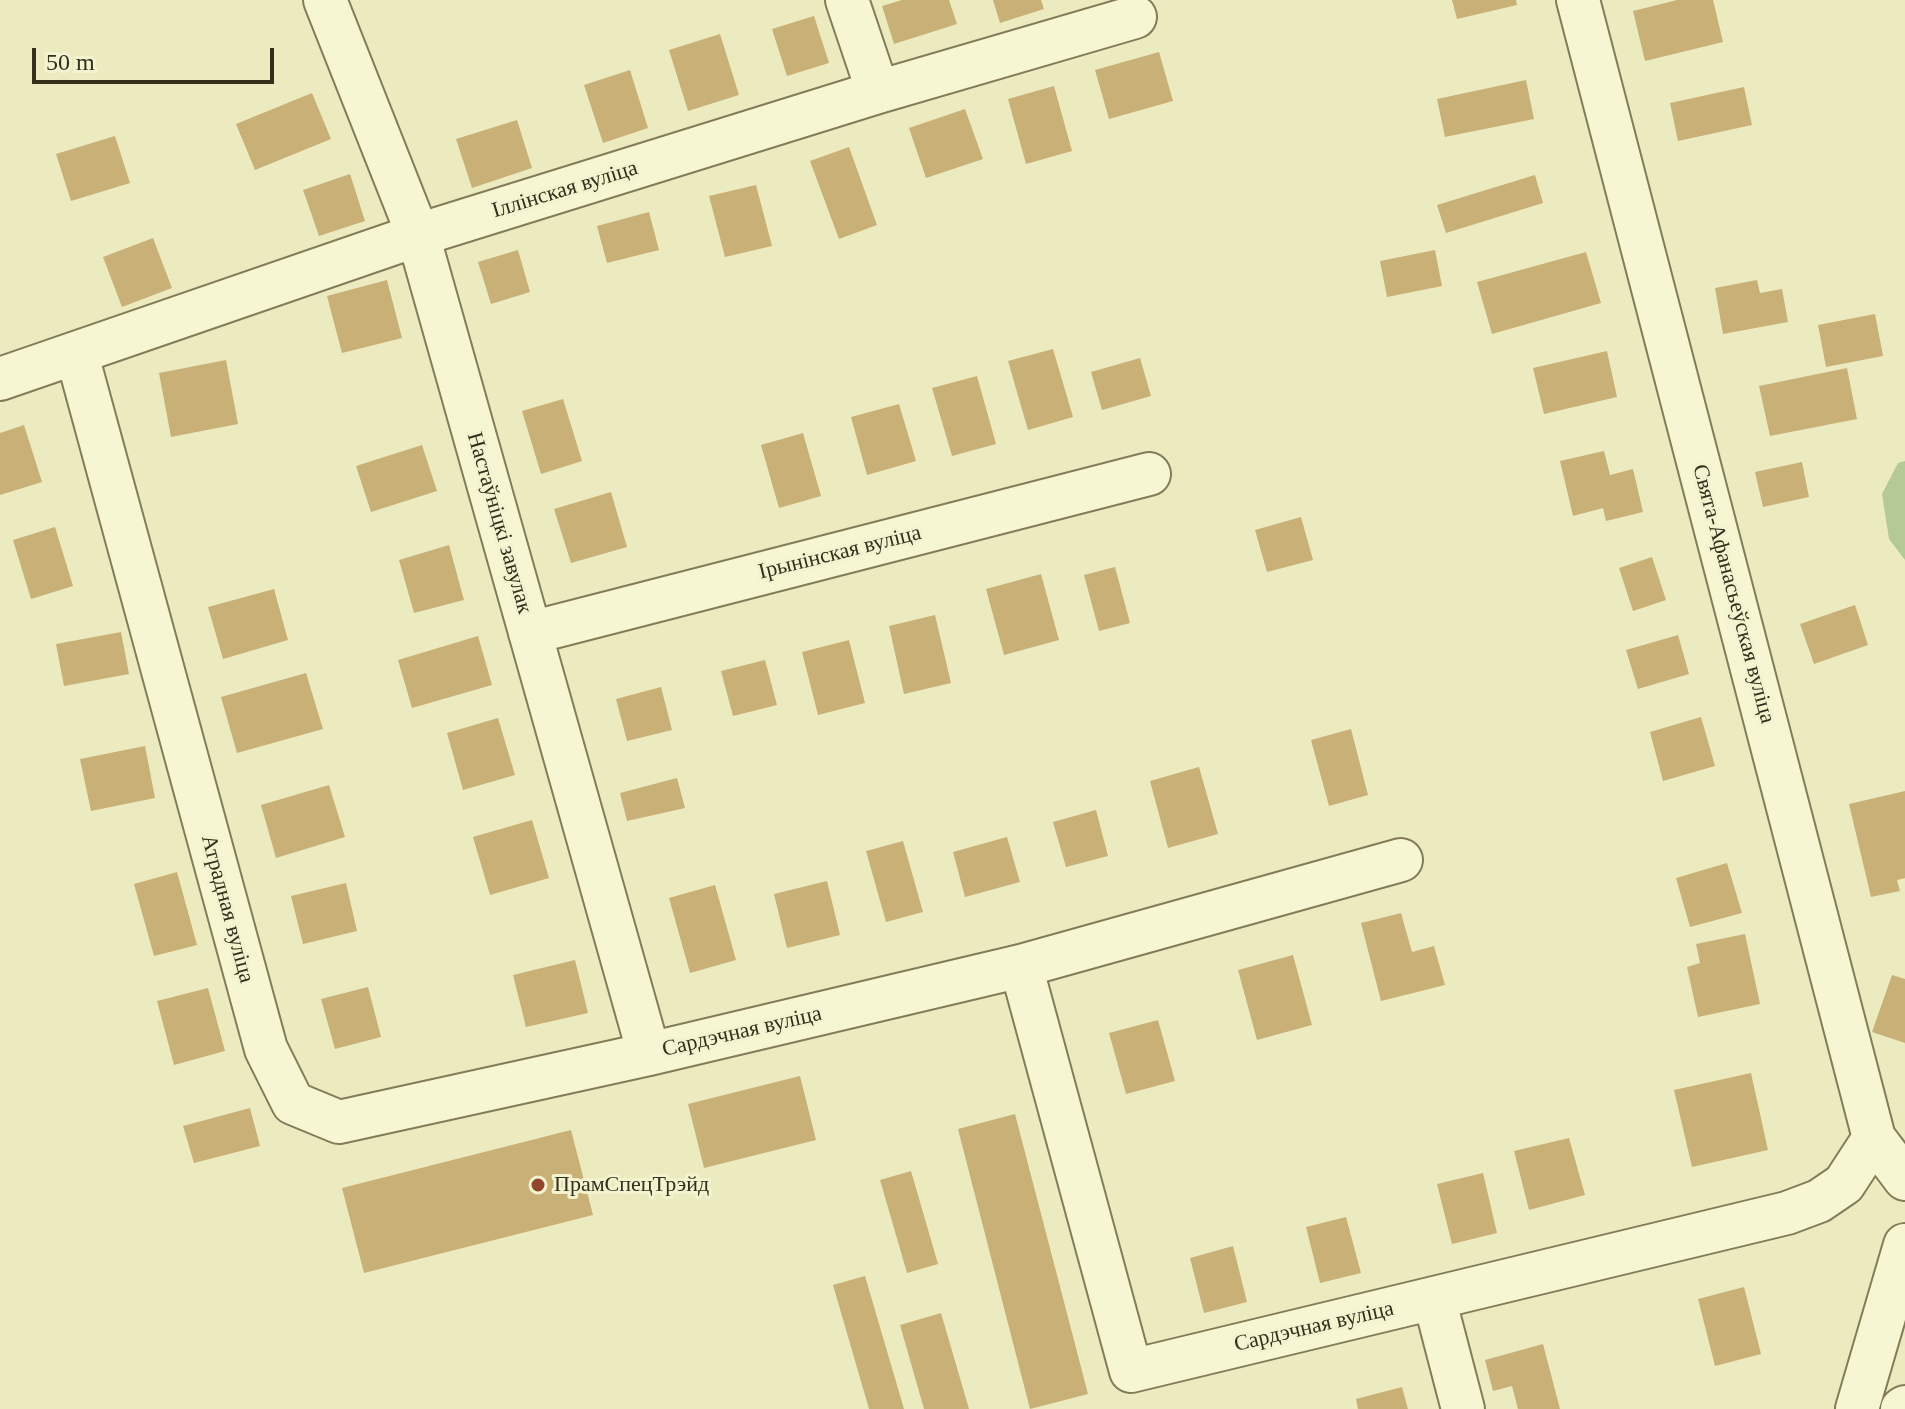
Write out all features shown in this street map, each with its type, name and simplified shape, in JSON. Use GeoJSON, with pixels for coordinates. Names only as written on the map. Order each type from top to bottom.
{"type":"FeatureCollection","features":[{"type":"Feature","properties":{"kind":"street","name":"Настаўніцкі завулак"},"geometry":{"type":"LineString","coordinates":[[325,0],[418,235],[649,1054]]}},
{"type":"Feature","properties":{"kind":"street"},"geometry":{"type":"LineString","coordinates":[[847,0],[878,92]]}},
{"type":"Feature","properties":{"kind":"street","name":"Свята-Афанасьеўская вуліца"},"geometry":{"type":"LineString","coordinates":[[1578,0],[1874,1138],[1905,1179]]}},
{"type":"Feature","properties":{"kind":"street","name":"Іллінская вуліца"},"geometry":{"type":"LineString","coordinates":[[0,379],[418,235],[878,92],[1135,17]]}},
{"type":"Feature","properties":{"kind":"street","name":"Атрадная вуліца"},"geometry":{"type":"LineString","coordinates":[[77,355],[266,1049],[293,1103],[339,1122],[649,1054]]}},
{"type":"Feature","properties":{"kind":"street","name":"Ірынінская вуліца"},"geometry":{"type":"LineString","coordinates":[[530,633],[1149,474]]}},
{"type":"Feature","properties":{"kind":"street","name":"Сардэчная вуліца"},"geometry":{"type":"LineString","coordinates":[[649,1054],[1021,966],[1401,860]]}},
{"type":"Feature","properties":{"kind":"street","name":"Сардэчная вуліца"},"geometry":{"type":"LineString","coordinates":[[1021,966],[1131,1371],[1798,1209],[1819,1201],[1844,1184],[1874,1138]]}},
{"type":"Feature","properties":{"kind":"street"},"geometry":{"type":"LineString","coordinates":[[1857,1409],[1903,1261]]}},
{"type":"Feature","properties":{"kind":"street"},"geometry":{"type":"LineString","coordinates":[[1434,1298],[1463,1409]]}},
{"type":"Feature","properties":{"kind":"green space"},"geometry":{"type":"Polygon","coordinates":[[[1905,461],[1905,560],[1889,539],[1882,494],[1898,463],[1905,461]]]}},
{"type":"Feature","properties":{"kind":"building"},"geometry":{"type":"Polygon","coordinates":[[[902,0],[949,0],[957,24],[894,44],[882,6],[902,0]]]}},
{"type":"Feature","properties":{"kind":"building"},"geometry":{"type":"Polygon","coordinates":[[[993,0],[1041,0],[1044,9],[1000,23],[993,0]]]}},
{"type":"Feature","properties":{"kind":"building"},"geometry":{"type":"Polygon","coordinates":[[[1452,0],[1516,0],[1517,5],[1457,19],[1452,0]]]}},
{"type":"Feature","properties":{"kind":"building"},"geometry":{"type":"Polygon","coordinates":[[[1677,0],[1713,0],[1723,42],[1645,61],[1633,11],[1677,0]]]}},
{"type":"Feature","properties":{"kind":"building"},"geometry":{"type":"Polygon","coordinates":[[[814,16],[829,63],[787,76],[772,29],[814,16]]]}},
{"type":"Feature","properties":{"kind":"building"},"geometry":{"type":"Polygon","coordinates":[[[720,34],[739,95],[688,111],[669,50],[720,34]]]}},
{"type":"Feature","properties":{"kind":"building"},"geometry":{"type":"Polygon","coordinates":[[[1159,52],[1173,101],[1109,119],[1095,70],[1159,52]]]}},
{"type":"Feature","properties":{"kind":"building"},"geometry":{"type":"Polygon","coordinates":[[[630,70],[648,128],[603,143],[584,85],[630,70]]]}},
{"type":"Feature","properties":{"kind":"building"},"geometry":{"type":"Polygon","coordinates":[[[1526,80],[1534,119],[1445,137],[1437,99],[1526,80]]]}},
{"type":"Feature","properties":{"kind":"building"},"geometry":{"type":"Polygon","coordinates":[[[1054,86],[1072,151],[1026,164],[1008,99],[1054,86]]]}},
{"type":"Feature","properties":{"kind":"building"},"geometry":{"type":"Polygon","coordinates":[[[1744,87],[1752,125],[1678,141],[1670,103],[1744,87]]]}},
{"type":"Feature","properties":{"kind":"building"},"geometry":{"type":"Polygon","coordinates":[[[312,93],[331,139],[255,170],[236,124],[312,93]]]}},
{"type":"Feature","properties":{"kind":"building"},"geometry":{"type":"Polygon","coordinates":[[[965,109],[983,159],[926,178],[909,128],[965,109]]]}},
{"type":"Feature","properties":{"kind":"building"},"geometry":{"type":"Polygon","coordinates":[[[517,120],[532,168],[472,188],[456,139],[517,120]]]}},
{"type":"Feature","properties":{"kind":"building"},"geometry":{"type":"Polygon","coordinates":[[[115,136],[130,183],[71,201],[56,154],[115,136]]]}},
{"type":"Feature","properties":{"kind":"building"},"geometry":{"type":"Polygon","coordinates":[[[849,147],[877,225],[839,239],[810,161],[849,147]]]}},
{"type":"Feature","properties":{"kind":"building"},"geometry":{"type":"Polygon","coordinates":[[[350,174],[365,221],[319,236],[303,190],[350,174]]]}},
{"type":"Feature","properties":{"kind":"building"},"geometry":{"type":"Polygon","coordinates":[[[1535,175],[1543,203],[1446,233],[1437,205],[1535,175]]]}},
{"type":"Feature","properties":{"kind":"building"},"geometry":{"type":"Polygon","coordinates":[[[756,185],[772,246],[725,257],[709,196],[756,185]]]}},
{"type":"Feature","properties":{"kind":"building"},"geometry":{"type":"Polygon","coordinates":[[[649,212],[659,250],[607,263],[597,226],[649,212]]]}},
{"type":"Feature","properties":{"kind":"building"},"geometry":{"type":"Polygon","coordinates":[[[153,238],[172,288],[122,307],[103,257],[153,238]]]}},
{"type":"Feature","properties":{"kind":"building"},"geometry":{"type":"Polygon","coordinates":[[[518,250],[530,292],[491,304],[478,262],[518,250]]]}},
{"type":"Feature","properties":{"kind":"building"},"geometry":{"type":"Polygon","coordinates":[[[1435,250],[1442,286],[1387,297],[1380,261],[1435,250]]]}},
{"type":"Feature","properties":{"kind":"building"},"geometry":{"type":"Polygon","coordinates":[[[1586,252],[1601,303],[1492,334],[1477,282],[1586,252]]]}},
{"type":"Feature","properties":{"kind":"building"},"geometry":{"type":"Polygon","coordinates":[[[387,280],[402,338],[342,353],[327,296],[387,280]]]}},
{"type":"Feature","properties":{"kind":"building"},"geometry":{"type":"Polygon","coordinates":[[[1757,280],[1760,293],[1782,289],[1788,322],[1723,334],[1715,288],[1757,280]]]}},
{"type":"Feature","properties":{"kind":"building"},"geometry":{"type":"Polygon","coordinates":[[[1875,314],[1883,356],[1826,367],[1818,325],[1875,314]]]}},
{"type":"Feature","properties":{"kind":"building"},"geometry":{"type":"Polygon","coordinates":[[[1053,349],[1073,417],[1028,430],[1008,361],[1053,349]]]}},
{"type":"Feature","properties":{"kind":"building"},"geometry":{"type":"Polygon","coordinates":[[[1607,351],[1617,397],[1544,414],[1533,368],[1607,351]]]}},
{"type":"Feature","properties":{"kind":"building"},"geometry":{"type":"Polygon","coordinates":[[[1140,358],[1151,396],[1102,410],[1091,372],[1140,358]]]}},
{"type":"Feature","properties":{"kind":"building"},"geometry":{"type":"Polygon","coordinates":[[[226,360],[238,424],[171,437],[159,373],[226,360]]]}},
{"type":"Feature","properties":{"kind":"building"},"geometry":{"type":"Polygon","coordinates":[[[1847,368],[1857,419],[1770,436],[1759,386],[1847,368]]]}},
{"type":"Feature","properties":{"kind":"building"},"geometry":{"type":"Polygon","coordinates":[[[977,376],[996,444],[952,456],[932,388],[977,376]]]}},
{"type":"Feature","properties":{"kind":"building"},"geometry":{"type":"Polygon","coordinates":[[[563,399],[582,461],[541,474],[522,411],[563,399]]]}},
{"type":"Feature","properties":{"kind":"building"},"geometry":{"type":"Polygon","coordinates":[[[899,404],[916,461],[867,475],[851,417],[899,404]]]}},
{"type":"Feature","properties":{"kind":"building"},"geometry":{"type":"Polygon","coordinates":[[[24,425],[42,482],[0,495],[0,433],[24,425]]]}},
{"type":"Feature","properties":{"kind":"building"},"geometry":{"type":"Polygon","coordinates":[[[803,433],[821,496],[779,508],[761,445],[803,433]]]}},
{"type":"Feature","properties":{"kind":"building"},"geometry":{"type":"Polygon","coordinates":[[[422,445],[437,491],[371,512],[356,466],[422,445]]]}},
{"type":"Feature","properties":{"kind":"building"},"geometry":{"type":"Polygon","coordinates":[[[1604,451],[1610,475],[1633,469],[1643,512],[1606,521],[1603,508],[1573,516],[1560,461],[1604,451]]]}},
{"type":"Feature","properties":{"kind":"building"},"geometry":{"type":"Polygon","coordinates":[[[1802,462],[1809,497],[1763,507],[1755,472],[1802,462]]]}},
{"type":"Feature","properties":{"kind":"building"},"geometry":{"type":"Polygon","coordinates":[[[611,492],[627,547],[571,563],[554,509],[611,492]]]}},
{"type":"Feature","properties":{"kind":"building"},"geometry":{"type":"Polygon","coordinates":[[[1301,517],[1313,560],[1267,572],[1255,530],[1301,517]]]}},
{"type":"Feature","properties":{"kind":"building"},"geometry":{"type":"Polygon","coordinates":[[[55,527],[73,586],[31,599],[13,540],[55,527]]]}},
{"type":"Feature","properties":{"kind":"building"},"geometry":{"type":"Polygon","coordinates":[[[449,545],[464,600],[414,613],[399,560],[449,545]]]}},
{"type":"Feature","properties":{"kind":"building"},"geometry":{"type":"Polygon","coordinates":[[[1652,557],[1666,600],[1633,611],[1619,568],[1652,557]]]}},
{"type":"Feature","properties":{"kind":"building"},"geometry":{"type":"Polygon","coordinates":[[[1115,567],[1130,623],[1099,631],[1084,575],[1115,567]]]}},
{"type":"Feature","properties":{"kind":"building"},"geometry":{"type":"Polygon","coordinates":[[[1041,574],[1059,640],[1004,655],[986,589],[1041,574]]]}},
{"type":"Feature","properties":{"kind":"building"},"geometry":{"type":"Polygon","coordinates":[[[274,589],[288,640],[223,659],[208,607],[274,589]]]}},
{"type":"Feature","properties":{"kind":"building"},"geometry":{"type":"Polygon","coordinates":[[[1855,605],[1868,645],[1814,664],[1800,624],[1855,605]]]}},
{"type":"Feature","properties":{"kind":"building"},"geometry":{"type":"Polygon","coordinates":[[[935,615],[951,683],[904,694],[889,626],[935,615]]]}},
{"type":"Feature","properties":{"kind":"building"},"geometry":{"type":"Polygon","coordinates":[[[121,632],[129,674],[64,686],[56,644],[121,632]]]}},
{"type":"Feature","properties":{"kind":"building"},"geometry":{"type":"Polygon","coordinates":[[[1678,635],[1689,674],[1638,689],[1626,650],[1678,635]]]}},
{"type":"Feature","properties":{"kind":"building"},"geometry":{"type":"Polygon","coordinates":[[[478,636],[492,685],[412,708],[398,660],[478,636]]]}},
{"type":"Feature","properties":{"kind":"building"},"geometry":{"type":"Polygon","coordinates":[[[849,640],[865,703],[818,715],[802,652],[849,640]]]}},
{"type":"Feature","properties":{"kind":"building"},"geometry":{"type":"Polygon","coordinates":[[[765,660],[777,705],[733,716],[721,671],[765,660]]]}},
{"type":"Feature","properties":{"kind":"building"},"geometry":{"type":"Polygon","coordinates":[[[306,673],[323,729],[237,753],[221,697],[306,673]]]}},
{"type":"Feature","properties":{"kind":"building"},"geometry":{"type":"Polygon","coordinates":[[[661,687],[672,730],[627,741],[616,699],[661,687]]]}},
{"type":"Feature","properties":{"kind":"building"},"geometry":{"type":"Polygon","coordinates":[[[1701,717],[1715,766],[1663,781],[1650,732],[1701,717]]]}},
{"type":"Feature","properties":{"kind":"building"},"geometry":{"type":"Polygon","coordinates":[[[498,718],[515,775],[463,790],[447,733],[498,718]]]}},
{"type":"Feature","properties":{"kind":"building"},"geometry":{"type":"Polygon","coordinates":[[[1351,729],[1368,795],[1329,806],[1311,740],[1351,729]]]}},
{"type":"Feature","properties":{"kind":"building"},"geometry":{"type":"Polygon","coordinates":[[[145,746],[155,798],[91,811],[80,759],[145,746]]]}},
{"type":"Feature","properties":{"kind":"building"},"geometry":{"type":"Polygon","coordinates":[[[1199,767],[1218,834],[1168,848],[1150,781],[1199,767]]]}},
{"type":"Feature","properties":{"kind":"building"},"geometry":{"type":"Polygon","coordinates":[[[677,778],[685,808],[627,821],[620,793],[677,778]]]}},
{"type":"Feature","properties":{"kind":"building"},"geometry":{"type":"Polygon","coordinates":[[[329,785],[345,837],[276,858],[261,805],[329,785]]]}},
{"type":"Feature","properties":{"kind":"building"},"geometry":{"type":"Polygon","coordinates":[[[1905,791],[1905,878],[1897,880],[1900,891],[1871,897],[1849,804],[1905,791]]]}},
{"type":"Feature","properties":{"kind":"building"},"geometry":{"type":"Polygon","coordinates":[[[1096,810],[1108,856],[1066,867],[1053,822],[1096,810]]]}},
{"type":"Feature","properties":{"kind":"building"},"geometry":{"type":"Polygon","coordinates":[[[532,820],[549,878],[490,895],[473,837],[532,820]]]}},
{"type":"Feature","properties":{"kind":"building"},"geometry":{"type":"Polygon","coordinates":[[[1007,837],[1020,882],[965,897],[953,852],[1007,837]]]}},
{"type":"Feature","properties":{"kind":"building"},"geometry":{"type":"Polygon","coordinates":[[[903,841],[923,912],[886,922],[866,851],[903,841]]]}},
{"type":"Feature","properties":{"kind":"building"},"geometry":{"type":"Polygon","coordinates":[[[1727,863],[1742,913],[1690,927],[1676,878],[1727,863]]]}},
{"type":"Feature","properties":{"kind":"building"},"geometry":{"type":"Polygon","coordinates":[[[177,872],[197,945],[154,956],[134,884],[177,872]]]}},
{"type":"Feature","properties":{"kind":"building"},"geometry":{"type":"Polygon","coordinates":[[[827,881],[840,935],[787,948],[774,894],[827,881]]]}},
{"type":"Feature","properties":{"kind":"building"},"geometry":{"type":"Polygon","coordinates":[[[346,883],[357,931],[303,944],[291,896],[346,883]]]}},
{"type":"Feature","properties":{"kind":"building"},"geometry":{"type":"Polygon","coordinates":[[[715,885],[736,960],[690,973],[669,898],[715,885]]]}},
{"type":"Feature","properties":{"kind":"building"},"geometry":{"type":"Polygon","coordinates":[[[1401,913],[1412,952],[1434,946],[1445,985],[1381,1001],[1361,923],[1401,913]]]}},
{"type":"Feature","properties":{"kind":"building"},"geometry":{"type":"Polygon","coordinates":[[[1745,934],[1760,1004],[1698,1017],[1687,967],[1700,963],[1696,944],[1745,934]]]}},
{"type":"Feature","properties":{"kind":"building"},"geometry":{"type":"Polygon","coordinates":[[[1293,955],[1312,1025],[1257,1040],[1238,970],[1293,955]]]}},
{"type":"Feature","properties":{"kind":"building"},"geometry":{"type":"Polygon","coordinates":[[[575,960],[588,1013],[526,1027],[513,975],[575,960]]]}},
{"type":"Feature","properties":{"kind":"building"},"geometry":{"type":"Polygon","coordinates":[[[1892,975],[1905,979],[1905,1043],[1872,1032],[1892,975]]]}},
{"type":"Feature","properties":{"kind":"building"},"geometry":{"type":"Polygon","coordinates":[[[368,987],[381,1037],[335,1049],[321,999],[368,987]]]}},
{"type":"Feature","properties":{"kind":"building"},"geometry":{"type":"Polygon","coordinates":[[[208,988],[225,1051],[174,1065],[157,1001],[208,988]]]}},
{"type":"Feature","properties":{"kind":"building"},"geometry":{"type":"Polygon","coordinates":[[[1158,1020],[1175,1081],[1126,1094],[1109,1033],[1158,1020]]]}},
{"type":"Feature","properties":{"kind":"building"},"geometry":{"type":"Polygon","coordinates":[[[1751,1073],[1768,1150],[1692,1167],[1674,1090],[1751,1073]]]}},
{"type":"Feature","properties":{"kind":"building"},"geometry":{"type":"Polygon","coordinates":[[[800,1076],[816,1140],[704,1168],[688,1104],[800,1076]]]}},
{"type":"Feature","properties":{"kind":"building"},"geometry":{"type":"Polygon","coordinates":[[[250,1108],[260,1146],[194,1163],[183,1126],[250,1108]]]}},
{"type":"Feature","properties":{"kind":"building"},"geometry":{"type":"Polygon","coordinates":[[[1015,1114],[1088,1394],[1030,1409],[958,1129],[1015,1114]]]}},
{"type":"Feature","properties":{"kind":"building"},"geometry":{"type":"Polygon","coordinates":[[[571,1130],[593,1215],[364,1273],[342,1188],[571,1130]]]}},
{"type":"Feature","properties":{"kind":"building"},"geometry":{"type":"Polygon","coordinates":[[[1569,1138],[1585,1195],[1529,1210],[1514,1151],[1569,1138]]]}},
{"type":"Feature","properties":{"kind":"building"},"geometry":{"type":"Polygon","coordinates":[[[911,1171],[938,1264],[907,1273],[880,1180],[911,1171]]]}},
{"type":"Feature","properties":{"kind":"building"},"geometry":{"type":"Polygon","coordinates":[[[1483,1173],[1497,1233],[1452,1244],[1437,1184],[1483,1173]]]}},
{"type":"Feature","properties":{"kind":"building"},"geometry":{"type":"Polygon","coordinates":[[[1346,1217],[1361,1273],[1320,1283],[1306,1227],[1346,1217]]]}},
{"type":"Feature","properties":{"kind":"building"},"geometry":{"type":"Polygon","coordinates":[[[1233,1246],[1247,1302],[1204,1313],[1190,1258],[1233,1246]]]}},
{"type":"Feature","properties":{"kind":"building"},"geometry":{"type":"Polygon","coordinates":[[[865,1276],[904,1409],[869,1409],[833,1285],[865,1276]]]}},
{"type":"Feature","properties":{"kind":"building"},"geometry":{"type":"Polygon","coordinates":[[[1744,1287],[1761,1354],[1715,1366],[1698,1299],[1744,1287]]]}},
{"type":"Feature","properties":{"kind":"building"},"geometry":{"type":"Polygon","coordinates":[[[941,1313],[969,1409],[924,1409],[900,1325],[941,1313]]]}},
{"type":"Feature","properties":{"kind":"building"},"geometry":{"type":"Polygon","coordinates":[[[1543,1344],[1560,1409],[1518,1409],[1512,1386],[1493,1391],[1485,1360],[1543,1344]]]}},
{"type":"Feature","properties":{"kind":"building"},"geometry":{"type":"Polygon","coordinates":[[[1402,1387],[1408,1409],[1358,1409],[1356,1399],[1402,1387]]]}},
{"type":"Feature","properties":{"kind":"place","name":"ПрамСпецТрэйд"},"geometry":{"type":"Point","coordinates":[538,1185]}}]}
